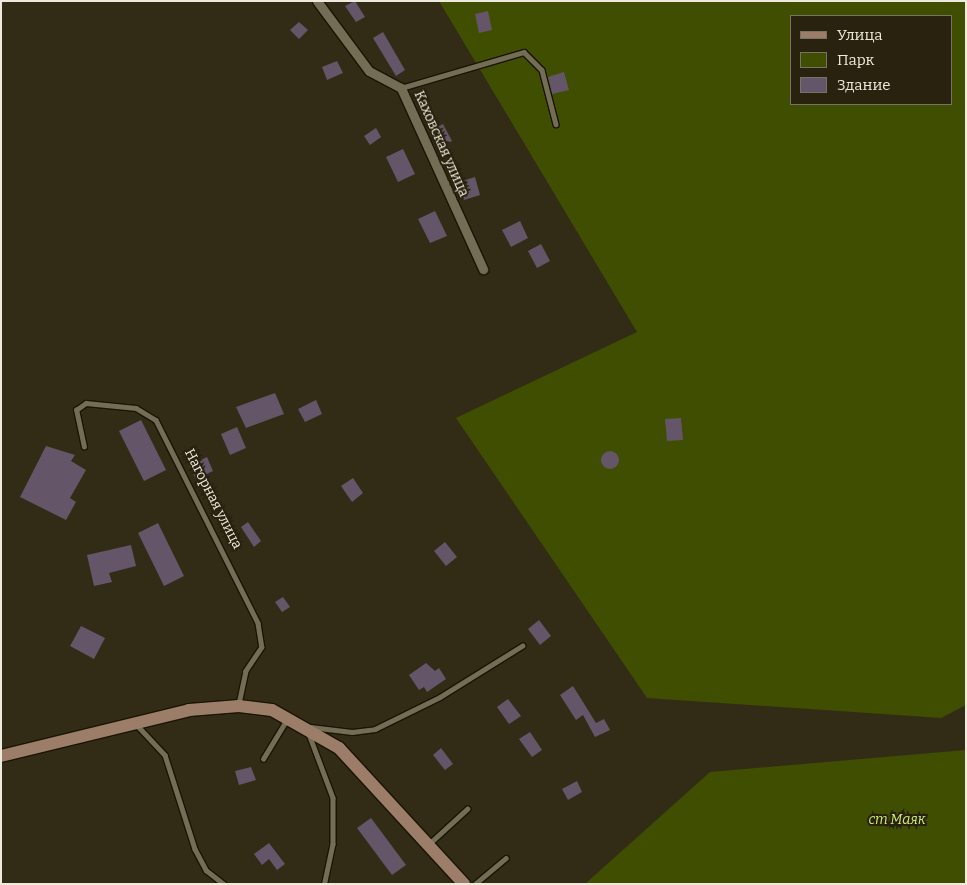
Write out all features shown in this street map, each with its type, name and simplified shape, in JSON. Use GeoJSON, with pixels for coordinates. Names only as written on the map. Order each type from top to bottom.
{"type":"FeatureCollection","features":[{"type":"Feature","properties":{"kind":"main road"},"geometry":{"type":"LineString","coordinates":[[1,756],[189,710],[239,706],[272,710],[307,726],[339,748],[464,884]]}},
{"type":"Feature","properties":{"kind":"street","name":"Каховская улица"},"geometry":{"type":"LineString","coordinates":[[317,1],[369,71],[401,88],[483,268]]}},
{"type":"Feature","properties":{"kind":"lane"},"geometry":{"type":"LineString","coordinates":[[401,88],[524,52],[542,70],[556,124]]}},
{"type":"Feature","properties":{"kind":"lane","name":"Нагорная улица"},"geometry":{"type":"LineString","coordinates":[[84,447],[76,410],[86,403],[136,408],[156,420],[258,623],[262,647],[246,672],[239,706]]}},
{"type":"Feature","properties":{"kind":"lane"},"geometry":{"type":"LineString","coordinates":[[325,882],[332,844],[333,798],[307,726],[352,732],[375,729],[440,697],[522,646]]}},
{"type":"Feature","properties":{"kind":"lane"},"geometry":{"type":"LineString","coordinates":[[262,759],[288,717]]}},
{"type":"Feature","properties":{"kind":"lane"},"geometry":{"type":"LineString","coordinates":[[136,724],[165,755],[195,849],[206,870],[224,884]]}},
{"type":"Feature","properties":{"kind":"lane"},"geometry":{"type":"LineString","coordinates":[[428,845],[467,809]]}},
{"type":"Feature","properties":{"kind":"lane"},"geometry":{"type":"LineString","coordinates":[[475,884],[506,858]]}},
{"type":"Feature","properties":{"kind":"green space"},"geometry":{"type":"Polygon","coordinates":[[[439,1],[966,1],[966,705],[941,718],[647,698],[456,418],[637,332],[439,1]]]}},
{"type":"Feature","properties":{"kind":"green space","name":"ст Маяк"},"geometry":{"type":"Polygon","coordinates":[[[966,750],[966,884],[585,884],[710,772],[966,750]]]}},
{"type":"Feature","properties":{"kind":"building"},"geometry":{"type":"Polygon","coordinates":[[[355,1],[365,17],[356,22],[345,6],[355,1]]]}},
{"type":"Feature","properties":{"kind":"building"},"geometry":{"type":"Polygon","coordinates":[[[488,11],[492,30],[479,33],[475,14],[488,11]]]}},
{"type":"Feature","properties":{"kind":"building"},"geometry":{"type":"Polygon","coordinates":[[[299,22],[308,30],[299,39],[290,30],[299,22]]]}},
{"type":"Feature","properties":{"kind":"building"},"geometry":{"type":"Polygon","coordinates":[[[383,32],[405,70],[396,76],[373,38],[383,32]]]}},
{"type":"Feature","properties":{"kind":"building"},"geometry":{"type":"Polygon","coordinates":[[[337,61],[343,73],[327,80],[322,67],[337,61]]]}},
{"type":"Feature","properties":{"kind":"building"},"geometry":{"type":"Polygon","coordinates":[[[564,72],[569,90],[552,94],[548,77],[564,72]]]}},
{"type":"Feature","properties":{"kind":"building"},"geometry":{"type":"Polygon","coordinates":[[[443,124],[452,141],[442,146],[434,129],[443,124]]]}},
{"type":"Feature","properties":{"kind":"building"},"geometry":{"type":"Polygon","coordinates":[[[376,128],[381,137],[370,145],[364,136],[376,128]]]}},
{"type":"Feature","properties":{"kind":"building"},"geometry":{"type":"Polygon","coordinates":[[[403,149],[415,174],[398,182],[386,157],[403,149]]]}},
{"type":"Feature","properties":{"kind":"building"},"geometry":{"type":"Polygon","coordinates":[[[475,177],[480,195],[464,200],[459,182],[475,177]]]}},
{"type":"Feature","properties":{"kind":"building"},"geometry":{"type":"Polygon","coordinates":[[[435,211],[447,236],[430,243],[418,219],[435,211]]]}},
{"type":"Feature","properties":{"kind":"building"},"geometry":{"type":"Polygon","coordinates":[[[520,221],[528,238],[511,247],[502,230],[520,221]]]}},
{"type":"Feature","properties":{"kind":"building"},"geometry":{"type":"Polygon","coordinates":[[[541,244],[550,261],[537,268],[528,251],[541,244]]]}},
{"type":"Feature","properties":{"kind":"building"},"geometry":{"type":"Polygon","coordinates":[[[275,393],[284,414],[246,428],[236,407],[275,393]]]}},
{"type":"Feature","properties":{"kind":"building"},"geometry":{"type":"Polygon","coordinates":[[[316,400],[322,414],[305,422],[298,409],[316,400]]]}},
{"type":"Feature","properties":{"kind":"building"},"geometry":{"type":"Polygon","coordinates":[[[681,418],[683,440],[667,441],[665,419],[681,418]]]}},
{"type":"Feature","properties":{"kind":"building"},"geometry":{"type":"Polygon","coordinates":[[[141,420],[166,470],[144,481],[119,431],[141,420]]]}},
{"type":"Feature","properties":{"kind":"building"},"geometry":{"type":"Polygon","coordinates":[[[237,427],[246,448],[230,455],[221,434],[237,427]]]}},
{"type":"Feature","properties":{"kind":"building"},"geometry":{"type":"Polygon","coordinates":[[[46,446],[75,455],[71,461],[86,470],[70,498],[76,502],[66,520],[20,497],[46,446]]]}},
{"type":"Feature","properties":{"kind":"building"},"geometry":{"type":"Polygon","coordinates":[[[606,451],[614,451],[619,456],[617,467],[606,469],[601,464],[601,456],[606,451]]]}},
{"type":"Feature","properties":{"kind":"building"},"geometry":{"type":"Polygon","coordinates":[[[207,457],[213,471],[196,479],[189,466],[207,457]]]}},
{"type":"Feature","properties":{"kind":"building"},"geometry":{"type":"Polygon","coordinates":[[[353,478],[363,493],[352,502],[341,486],[353,478]]]}},
{"type":"Feature","properties":{"kind":"building"},"geometry":{"type":"Polygon","coordinates":[[[248,522],[261,541],[254,547],[241,527],[248,522]]]}},
{"type":"Feature","properties":{"kind":"building"},"geometry":{"type":"Polygon","coordinates":[[[158,523],[184,576],[164,586],[138,533],[158,523]]]}},
{"type":"Feature","properties":{"kind":"building"},"geometry":{"type":"Polygon","coordinates":[[[445,542],[457,557],[446,566],[434,551],[445,542]]]}},
{"type":"Feature","properties":{"kind":"building"},"geometry":{"type":"Polygon","coordinates":[[[131,545],[136,566],[109,573],[112,582],[94,586],[87,555],[131,545]]]}},
{"type":"Feature","properties":{"kind":"building"},"geometry":{"type":"Polygon","coordinates":[[[283,597],[290,607],[282,612],[275,602],[283,597]]]}},
{"type":"Feature","properties":{"kind":"building"},"geometry":{"type":"Polygon","coordinates":[[[539,620],[551,636],[540,645],[528,629],[539,620]]]}},
{"type":"Feature","properties":{"kind":"building"},"geometry":{"type":"Polygon","coordinates":[[[81,626],[105,638],[94,659],[70,646],[81,626]]]}},
{"type":"Feature","properties":{"kind":"building"},"geometry":{"type":"Polygon","coordinates":[[[426,663],[435,671],[439,668],[446,679],[427,692],[424,687],[419,690],[409,675],[426,663]]]}},
{"type":"Feature","properties":{"kind":"building"},"geometry":{"type":"Polygon","coordinates":[[[573,686],[596,723],[604,719],[610,730],[595,737],[583,715],[576,720],[560,695],[573,686]]]}},
{"type":"Feature","properties":{"kind":"building"},"geometry":{"type":"Polygon","coordinates":[[[508,699],[521,716],[509,724],[497,707],[508,699]]]}},
{"type":"Feature","properties":{"kind":"building"},"geometry":{"type":"Polygon","coordinates":[[[530,732],[542,750],[532,757],[519,739],[530,732]]]}},
{"type":"Feature","properties":{"kind":"building"},"geometry":{"type":"Polygon","coordinates":[[[441,748],[453,764],[445,770],[433,755],[441,748]]]}},
{"type":"Feature","properties":{"kind":"building"},"geometry":{"type":"Polygon","coordinates":[[[251,767],[256,780],[239,785],[235,771],[251,767]]]}},
{"type":"Feature","properties":{"kind":"building"},"geometry":{"type":"Polygon","coordinates":[[[577,781],[582,792],[568,800],[562,789],[577,781]]]}},
{"type":"Feature","properties":{"kind":"building"},"geometry":{"type":"Polygon","coordinates":[[[371,818],[406,865],[392,875],[357,828],[371,818]]]}},
{"type":"Feature","properties":{"kind":"building"},"geometry":{"type":"Polygon","coordinates":[[[269,843],[285,864],[277,870],[269,859],[262,865],[254,854],[269,843]]]}}]}
